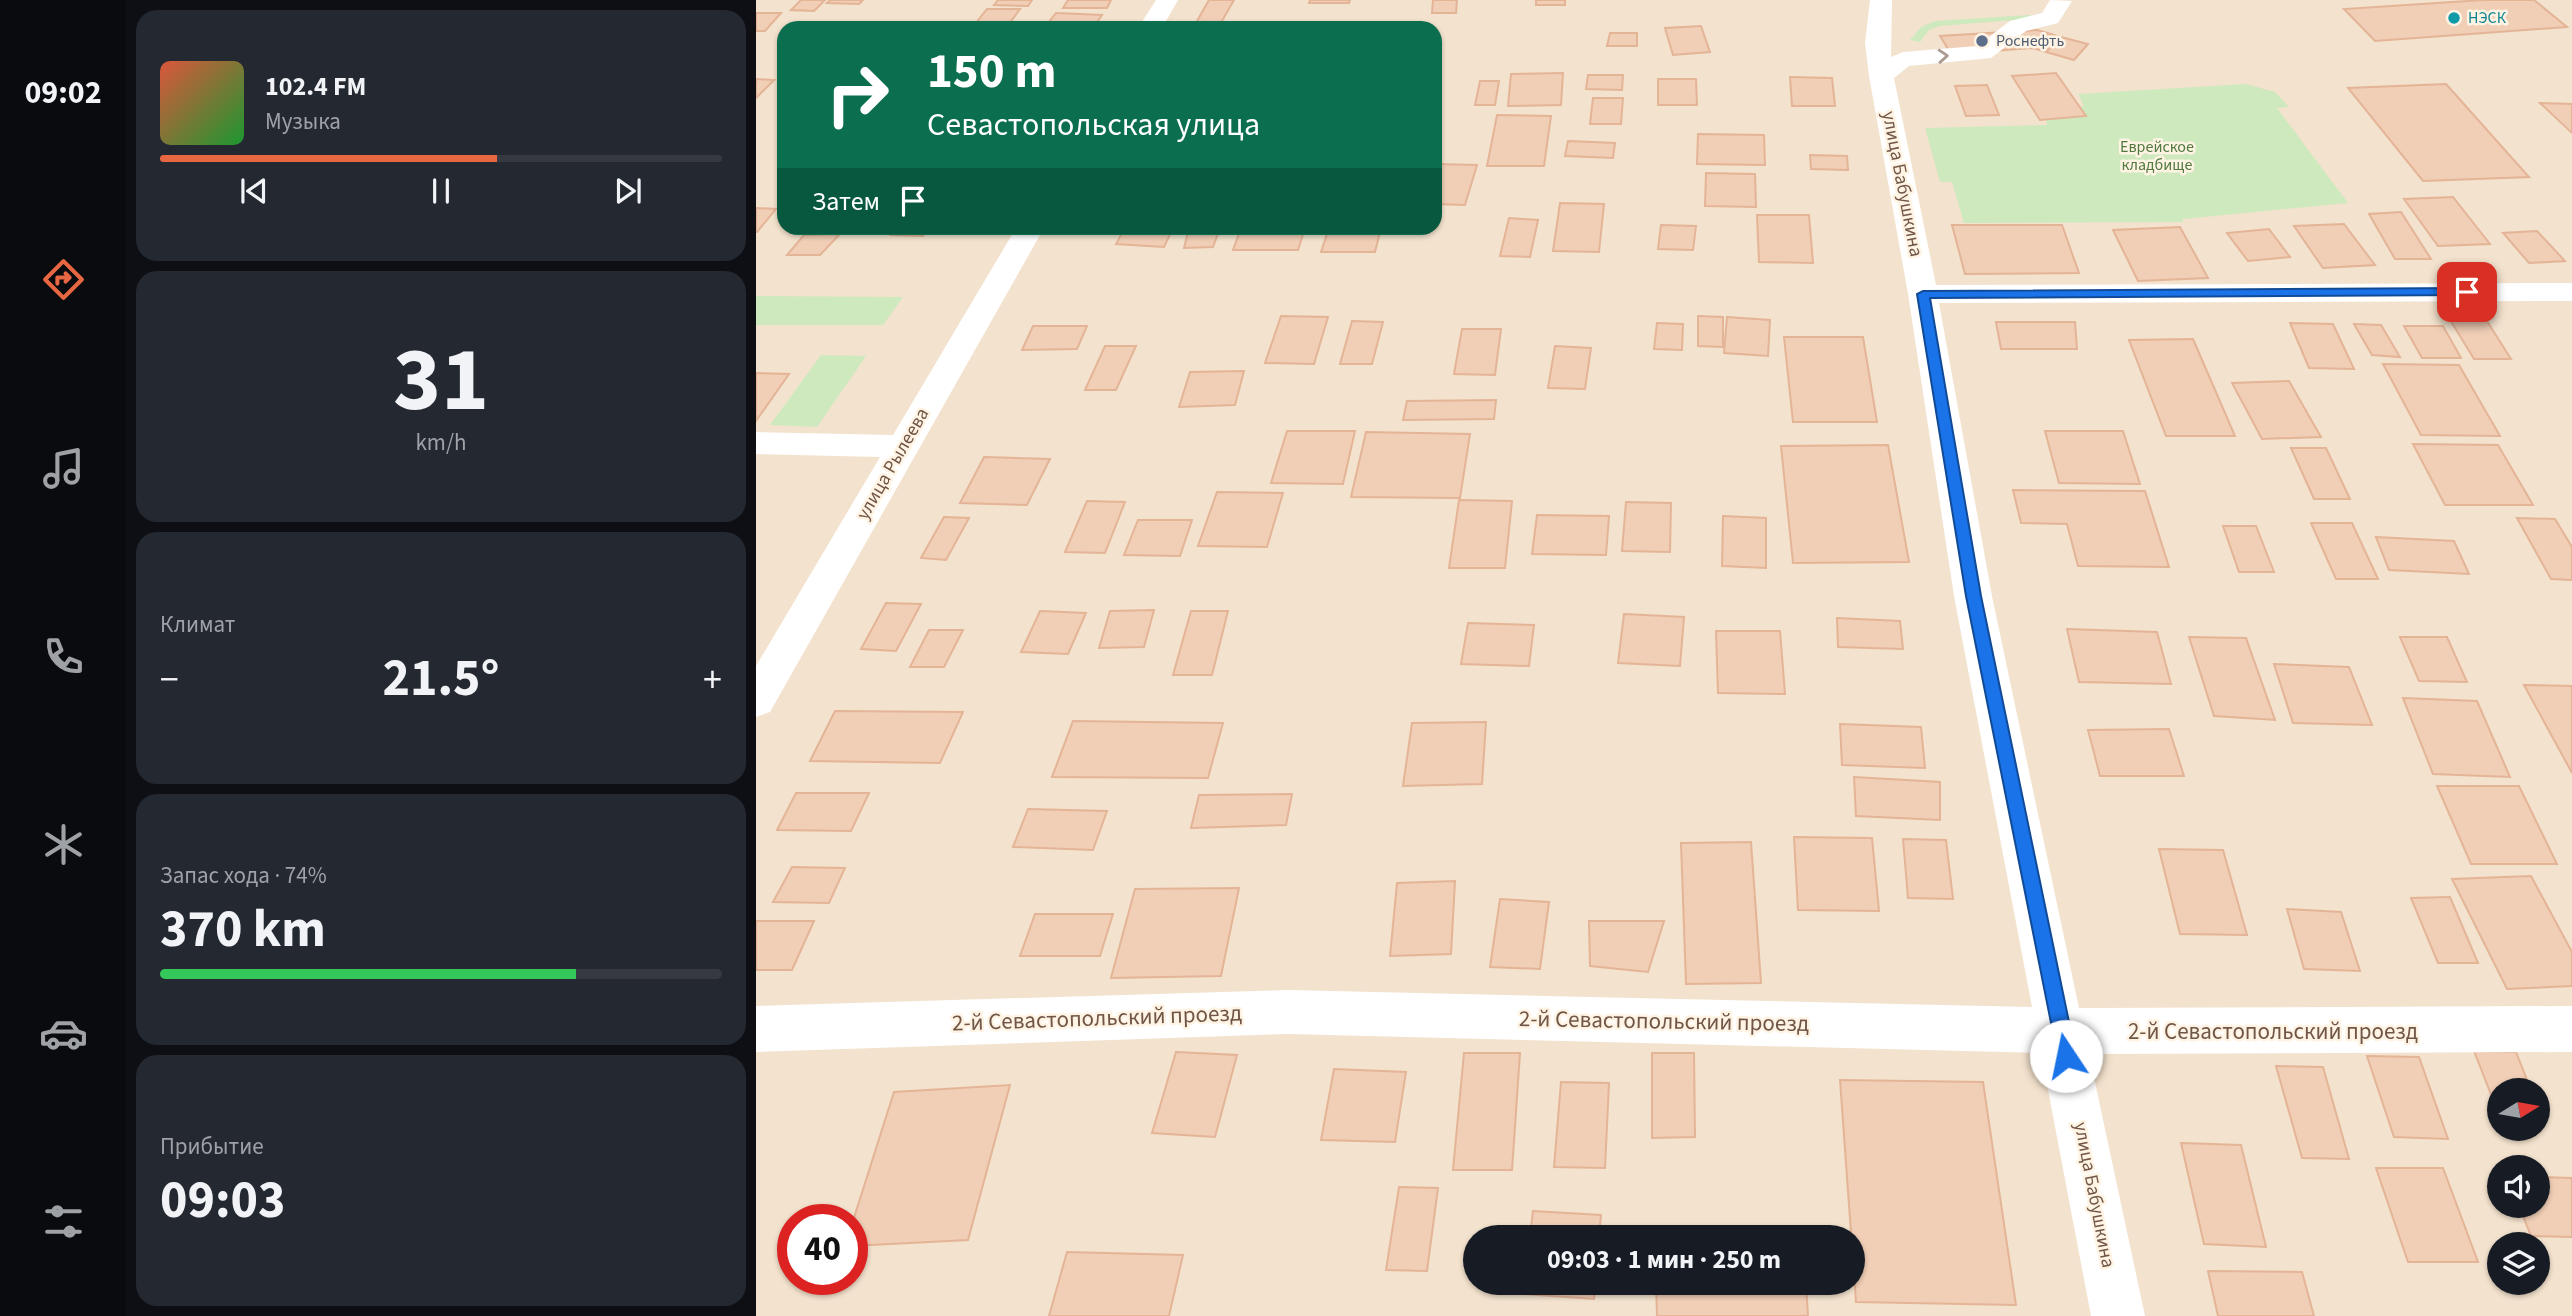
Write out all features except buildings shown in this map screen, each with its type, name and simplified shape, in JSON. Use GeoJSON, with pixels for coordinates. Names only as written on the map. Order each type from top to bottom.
{"type":"FeatureCollection","features":[{"type":"Feature","properties":{"kind":"street"},"geometry":{"type":"LineString","coordinates":[[1154,21],[1167,0]]}},
{"type":"Feature","properties":{"kind":"street","name":"улица Бабушкина"},"geometry":{"type":"LineString","coordinates":[[1881,0],[1877,43],[1881,76],[1923,294],[1973,596],[2118,1316]]}},
{"type":"Feature","properties":{"kind":"street"},"geometry":{"type":"LineString","coordinates":[[1881,76],[1903,59],[1983,53],[2018,26],[2050,18],[2061,1]]}},
{"type":"Feature","properties":{"kind":"street","name":"улица Рылеева"},"geometry":{"type":"LineString","coordinates":[[756,701],[1026,235]]}},
{"type":"Feature","properties":{"kind":"street"},"geometry":{"type":"LineString","coordinates":[[1923,294],[2467,292],[2527,304],[2572,292]]}},
{"type":"Feature","properties":{"kind":"street"},"geometry":{"type":"LineString","coordinates":[[756,443],[904,446]]}},
{"type":"Feature","properties":{"kind":"street","name":"2-й Севастопольский проезд"},"geometry":{"type":"LineString","coordinates":[[756,1029],[1288,1012],[2127,1032],[2572,1029]]}},
{"type":"Feature","properties":{"kind":"shaded area"},"geometry":{"type":"Polygon","coordinates":[[[756,0],[2572,0],[2572,1316],[756,1316],[756,0]]]}},
{"type":"Feature","properties":{"kind":"green space"},"geometry":{"type":"Polygon","coordinates":[[[2029,15],[2041,18],[1940,26],[1929,30],[1920,42],[1910,40],[1921,27],[1935,21],[2029,15]]]}},
{"type":"Feature","properties":{"kind":"green space","name":"Еврейское кладбище"},"geometry":{"type":"Polygon","coordinates":[[[2246,84],[2275,92],[2289,107],[2277,108],[2348,203],[2183,219],[2183,222],[1964,223],[1952,182],[1940,182],[1925,128],[2047,125],[2045,114],[2084,106],[2078,94],[2246,84]]]}},
{"type":"Feature","properties":{"kind":"green space"},"geometry":{"type":"Polygon","coordinates":[[[756,296],[903,297],[883,325],[756,325],[756,296]]]}},
{"type":"Feature","properties":{"kind":"green space"},"geometry":{"type":"Polygon","coordinates":[[[821,355],[866,356],[817,427],[770,425],[821,355]]]}},
{"type":"Feature","properties":{"kind":"place","name":"НЭСК"},"geometry":{"type":"Point","coordinates":[2454,18]}},
{"type":"Feature","properties":{"kind":"place","name":"Роснефть"},"geometry":{"type":"Point","coordinates":[1982,41]}},
{"type":"Feature","properties":{"kind":"route"},"geometry":{"type":"LineString","coordinates":[[2066,1056],[1973,596],[1923,294],[2467,292]]}}]}
